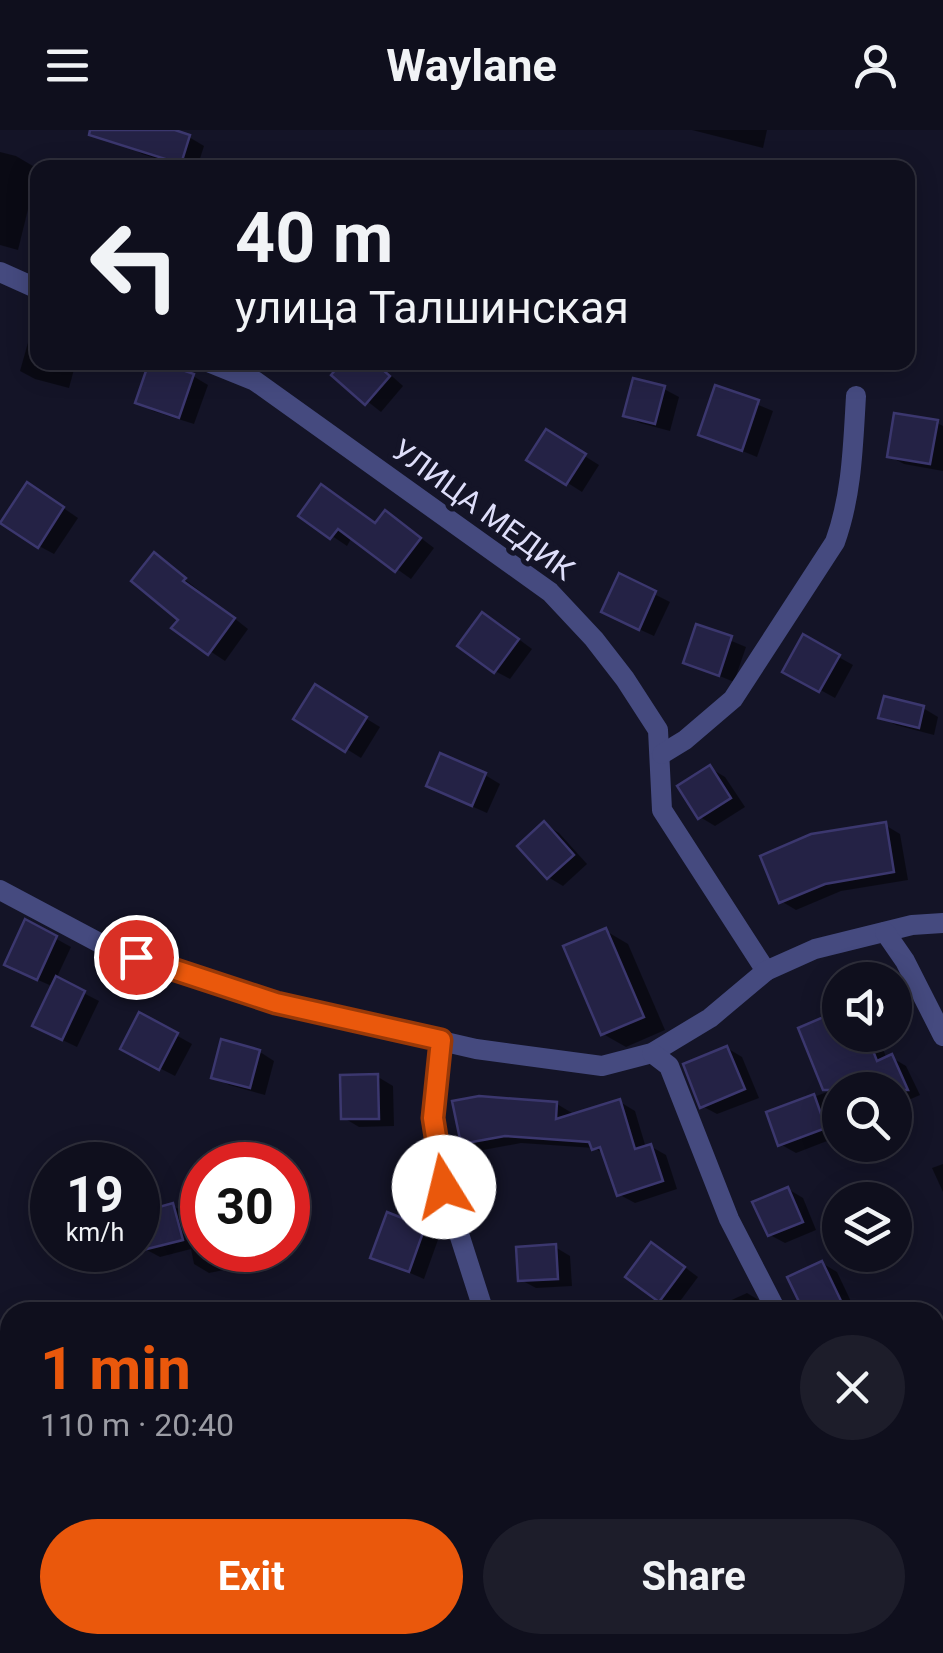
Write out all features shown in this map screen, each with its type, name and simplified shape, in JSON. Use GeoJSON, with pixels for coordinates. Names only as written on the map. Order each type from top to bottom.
{"type":"FeatureCollection","features":[{"type":"Feature","properties":{"kind":"street"},"geometry":{"type":"LineString","coordinates":[[0,272],[30,285]]}},
{"type":"Feature","properties":{"kind":"street","name":"УЛИЦА МЕДИК"},"geometry":{"type":"LineString","coordinates":[[228,370],[255,381],[550,592],[625,680],[658,730],[662,810],[766,971]]}},
{"type":"Feature","properties":{"kind":"street"},"geometry":{"type":"LineString","coordinates":[[662,754],[733,700],[835,542],[851,480],[856,396]]}},
{"type":"Feature","properties":{"kind":"street"},"geometry":{"type":"LineString","coordinates":[[0,890],[109,948],[276,1003],[476,1048],[602,1066],[652,1053],[710,1018],[766,971],[815,949],[912,925],[943,923]]}},
{"type":"Feature","properties":{"kind":"street"},"geometry":{"type":"LineString","coordinates":[[886,932],[943,1036]]}},
{"type":"Feature","properties":{"kind":"street"},"geometry":{"type":"LineString","coordinates":[[441,1040],[433,1118],[444,1187],[481,1302]]}},
{"type":"Feature","properties":{"kind":"street"},"geometry":{"type":"LineString","coordinates":[[652,1053],[670,1066],[730,1218],[771,1302]]}},
{"type":"Feature","properties":{"kind":"building"},"geometry":{"type":"Polygon","coordinates":[[[90,130],[175,130],[190,135],[182,160],[168,160],[89,135],[90,130]]]}},
{"type":"Feature","properties":{"kind":"building"},"geometry":{"type":"Polygon","coordinates":[[[146,370],[182,370],[194,374],[179,418],[135,403],[146,370]]]}},
{"type":"Feature","properties":{"kind":"building"},"geometry":{"type":"Polygon","coordinates":[[[335,370],[383,370],[390,376],[365,405],[331,375],[335,370]]]}},
{"type":"Feature","properties":{"kind":"building"},"geometry":{"type":"Polygon","coordinates":[[[633,378],[665,386],[655,424],[623,416],[633,378]]]}},
{"type":"Feature","properties":{"kind":"building"},"geometry":{"type":"Polygon","coordinates":[[[715,385],[759,400],[742,451],[698,435],[715,385]]]}},
{"type":"Feature","properties":{"kind":"building"},"geometry":{"type":"Polygon","coordinates":[[[894,413],[938,420],[930,464],[887,457],[894,413]]]}},
{"type":"Feature","properties":{"kind":"building"},"geometry":{"type":"Polygon","coordinates":[[[546,429],[586,454],[566,485],[526,460],[546,429]]]}},
{"type":"Feature","properties":{"kind":"building"},"geometry":{"type":"Polygon","coordinates":[[[27,482],[64,507],[38,548],[0,523],[27,482]]]}},
{"type":"Feature","properties":{"kind":"building"},"geometry":{"type":"Polygon","coordinates":[[[321,484],[375,523],[385,510],[421,538],[395,572],[338,529],[330,539],[298,516],[321,484]]]}},
{"type":"Feature","properties":{"kind":"building"},"geometry":{"type":"Polygon","coordinates":[[[154,552],[186,578],[183,581],[235,618],[208,655],[171,628],[178,620],[131,581],[154,552]]]}},
{"type":"Feature","properties":{"kind":"building"},"geometry":{"type":"Polygon","coordinates":[[[619,573],[656,591],[639,630],[601,612],[619,573]]]}},
{"type":"Feature","properties":{"kind":"building"},"geometry":{"type":"Polygon","coordinates":[[[482,612],[519,639],[494,673],[457,646],[482,612]]]}},
{"type":"Feature","properties":{"kind":"building"},"geometry":{"type":"Polygon","coordinates":[[[696,624],[732,636],[719,676],[683,663],[696,624]]]}},
{"type":"Feature","properties":{"kind":"building"},"geometry":{"type":"Polygon","coordinates":[[[803,634],[840,655],[819,692],[782,672],[803,634]]]}},
{"type":"Feature","properties":{"kind":"building"},"geometry":{"type":"Polygon","coordinates":[[[315,684],[367,717],[345,752],[293,719],[315,684]]]}},
{"type":"Feature","properties":{"kind":"building"},"geometry":{"type":"Polygon","coordinates":[[[884,696],[924,706],[919,728],[878,718],[884,696]]]}},
{"type":"Feature","properties":{"kind":"building"},"geometry":{"type":"Polygon","coordinates":[[[440,753],[486,773],[472,806],[426,786],[440,753]]]}},
{"type":"Feature","properties":{"kind":"building"},"geometry":{"type":"Polygon","coordinates":[[[710,765],[731,798],[698,819],[677,786],[710,765]]]}},
{"type":"Feature","properties":{"kind":"building"},"geometry":{"type":"Polygon","coordinates":[[[544,821],[574,855],[547,879],[517,846],[544,821]]]}},
{"type":"Feature","properties":{"kind":"building"},"geometry":{"type":"Polygon","coordinates":[[[886,822],[894,872],[825,884],[779,903],[760,856],[811,834],[886,822]]]}},
{"type":"Feature","properties":{"kind":"building"},"geometry":{"type":"Polygon","coordinates":[[[25,919],[57,936],[37,980],[4,965],[25,919]]]}},
{"type":"Feature","properties":{"kind":"building"},"geometry":{"type":"Polygon","coordinates":[[[606,928],[644,1017],[601,1035],[563,946],[606,928]]]}},
{"type":"Feature","properties":{"kind":"building"},"geometry":{"type":"Polygon","coordinates":[[[56,976],[85,991],[62,1040],[32,1026],[56,976]]]}},
{"type":"Feature","properties":{"kind":"building"},"geometry":{"type":"Polygon","coordinates":[[[139,1012],[178,1033],[159,1070],[120,1049],[139,1012]]]}},
{"type":"Feature","properties":{"kind":"building"},"geometry":{"type":"Polygon","coordinates":[[[822,1018],[822,1052],[874,1052],[877,1061],[892,1054],[900,1072],[822,1072],[822,1088],[798,1028],[822,1018]]]}},
{"type":"Feature","properties":{"kind":"building"},"geometry":{"type":"Polygon","coordinates":[[[221,1039],[260,1050],[250,1088],[211,1078],[221,1039]]]}},
{"type":"Feature","properties":{"kind":"building"},"geometry":{"type":"Polygon","coordinates":[[[727,1046],[745,1089],[700,1108],[683,1064],[727,1046]]]}},
{"type":"Feature","properties":{"kind":"building"},"geometry":{"type":"Polygon","coordinates":[[[378,1074],[379,1119],[341,1119],[340,1075],[378,1074]]]}},
{"type":"Feature","properties":{"kind":"building"},"geometry":{"type":"Polygon","coordinates":[[[814,1094],[822,1130],[778,1146],[766,1112],[814,1094]]]}},
{"type":"Feature","properties":{"kind":"building"},"geometry":{"type":"Polygon","coordinates":[[[479,1096],[557,1102],[556,1119],[620,1099],[635,1149],[651,1144],[663,1181],[617,1196],[600,1147],[592,1150],[589,1142],[505,1136],[461,1144],[452,1101],[479,1096]]]}},
{"type":"Feature","properties":{"kind":"building"},"geometry":{"type":"Polygon","coordinates":[[[788,1187],[803,1222],[768,1236],[752,1202],[788,1187]]]}},
{"type":"Feature","properties":{"kind":"building"},"geometry":{"type":"Polygon","coordinates":[[[173,1203],[180,1241],[160,1246],[160,1207],[173,1203]]]}},
{"type":"Feature","properties":{"kind":"building"},"geometry":{"type":"Polygon","coordinates":[[[387,1212],[425,1227],[409,1272],[370,1258],[387,1212]]]}},
{"type":"Feature","properties":{"kind":"building"},"geometry":{"type":"Polygon","coordinates":[[[651,1242],[685,1267],[659,1302],[625,1277],[651,1242]]]}},
{"type":"Feature","properties":{"kind":"building"},"geometry":{"type":"Polygon","coordinates":[[[556,1244],[558,1279],[518,1281],[516,1247],[556,1244]]]}},
{"type":"Feature","properties":{"kind":"building"},"geometry":{"type":"Polygon","coordinates":[[[822,1261],[822,1272],[827,1272],[842,1302],[799,1302],[787,1277],[822,1261]]]}},
{"type":"Feature","properties":{"kind":"route"},"geometry":{"type":"LineString","coordinates":[[136,957],[276,1003],[441,1040],[433,1118],[444,1187]]}}]}
